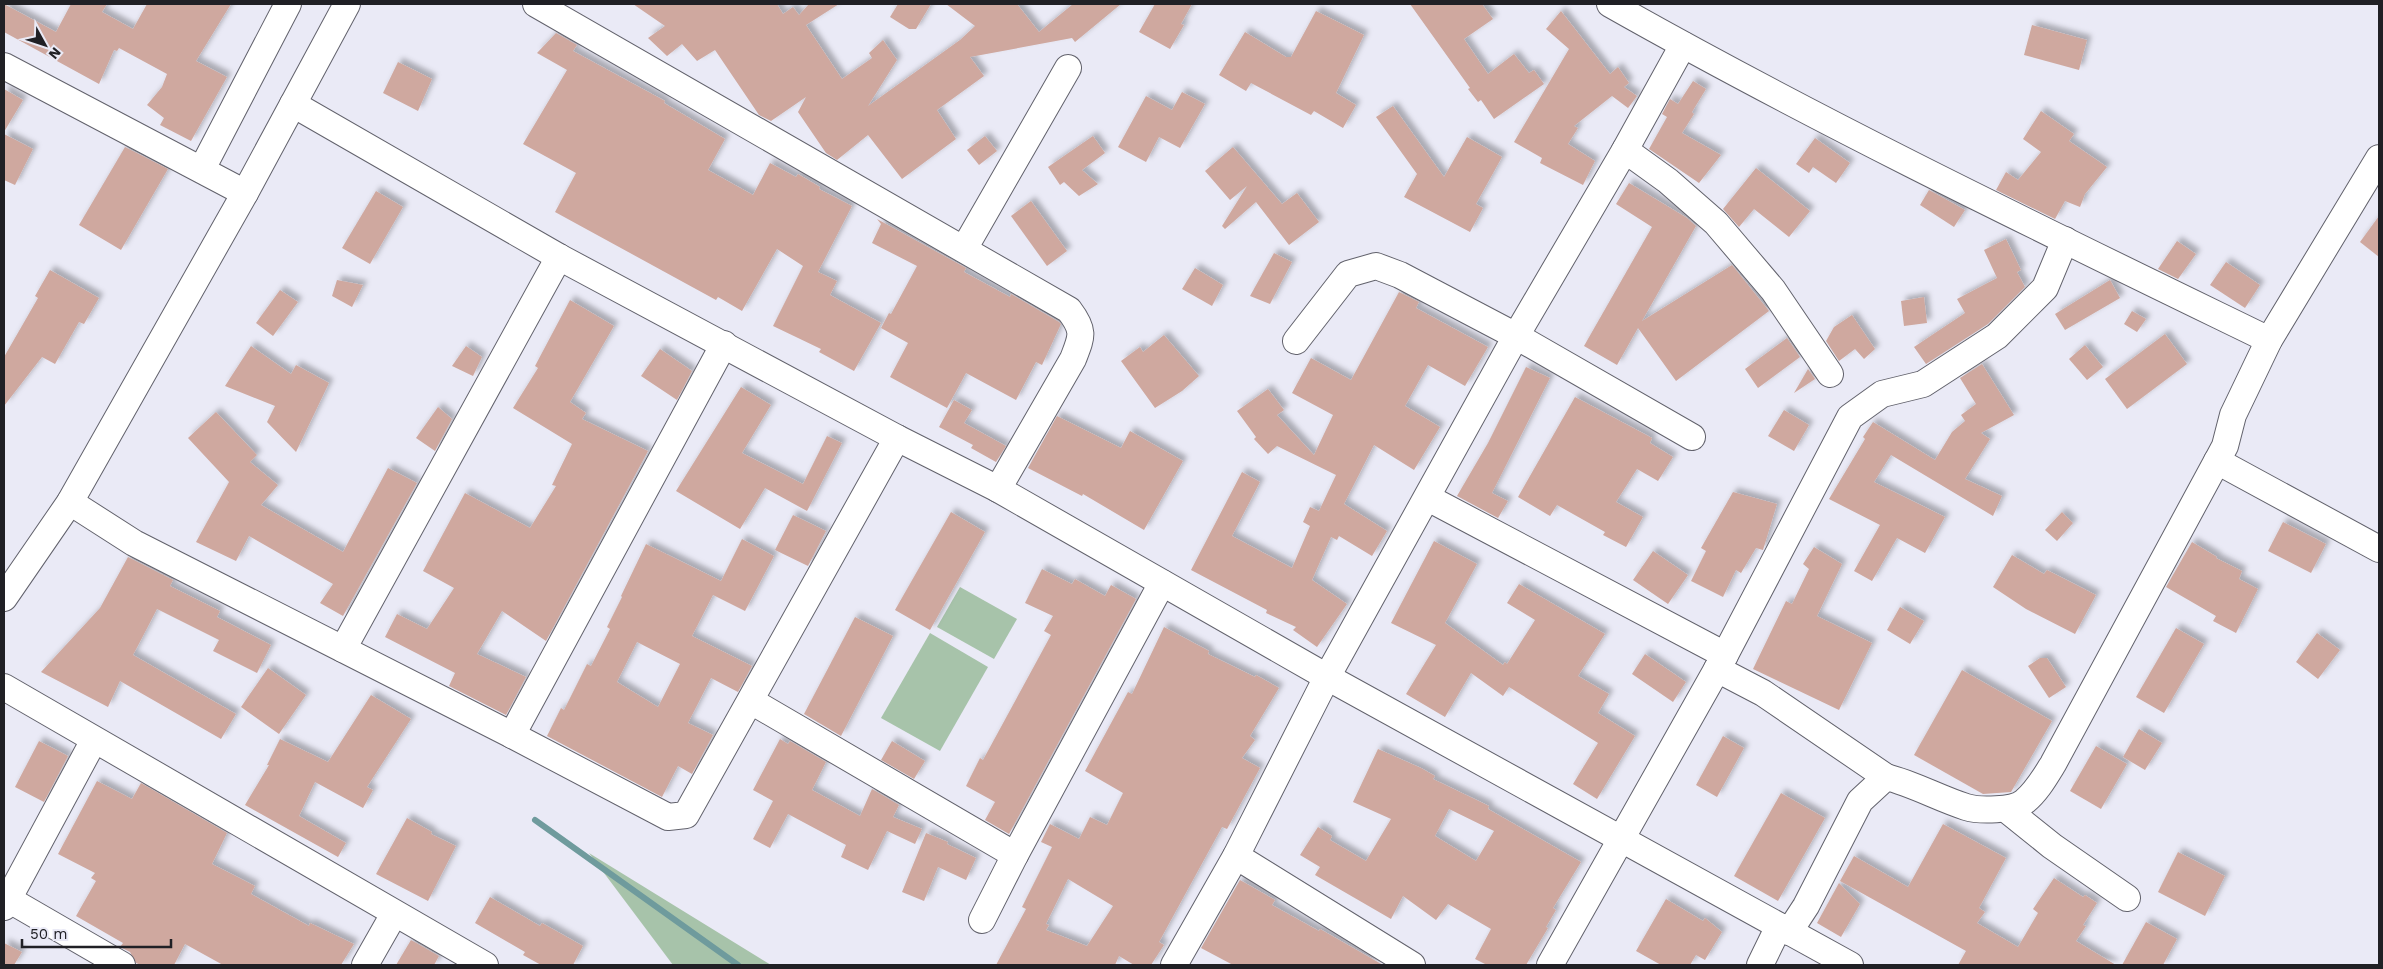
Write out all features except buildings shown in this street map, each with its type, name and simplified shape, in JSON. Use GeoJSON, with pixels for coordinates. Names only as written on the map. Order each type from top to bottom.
{"type":"FeatureCollection","features":[{"type":"Feature","properties":{"kind":"street"},"geometry":{"type":"LineString","coordinates":[[202,169],[288,4]]}},
{"type":"Feature","properties":{"kind":"street"},"geometry":{"type":"LineString","coordinates":[[4,598],[70,502],[244,193],[347,4]]}},
{"type":"Feature","properties":{"kind":"street"},"geometry":{"type":"LineString","coordinates":[[536,4],[1069,310],[1080,324],[1080,339],[1072,359],[998,489]]}},
{"type":"Feature","properties":{"kind":"street"},"geometry":{"type":"LineString","coordinates":[[1610,4],[1682,45],[1930,175],[2269,340]]}},
{"type":"Feature","properties":{"kind":"street"},"geometry":{"type":"LineString","coordinates":[[1184,962],[1327,677],[1428,498],[1516,336],[1625,150],[1682,45]]}},
{"type":"Feature","properties":{"kind":"street"},"geometry":{"type":"LineString","coordinates":[[4,66],[202,169],[244,193]]}},
{"type":"Feature","properties":{"kind":"street"},"geometry":{"type":"LineString","coordinates":[[964,249],[1068,68]]}},
{"type":"Feature","properties":{"kind":"street"},"geometry":{"type":"LineString","coordinates":[[293,104],[559,257],[896,438],[998,489],[1327,677],[1850,965]]}},
{"type":"Feature","properties":{"kind":"street"},"geometry":{"type":"LineString","coordinates":[[1625,150],[1668,181],[1716,223],[1774,290],[1830,374]]}},
{"type":"Feature","properties":{"kind":"street"},"geometry":{"type":"LineString","coordinates":[[1428,498],[1721,662],[1763,694],[1886,777],[1911,783],[1967,808],[2006,809],[2024,802],[2041,783],[2053,764],[2225,446],[2233,415],[2250,384],[2269,340],[2379,158]]}},
{"type":"Feature","properties":{"kind":"street"},"geometry":{"type":"LineString","coordinates":[[1550,965],[1721,662],[1850,417],[1882,394],[1923,384],[1997,336],[2045,288],[2065,240]]}},
{"type":"Feature","properties":{"kind":"street"},"geometry":{"type":"LineString","coordinates":[[343,648],[559,257]]}},
{"type":"Feature","properties":{"kind":"street"},"geometry":{"type":"LineString","coordinates":[[1296,341],[1348,274],[1376,266],[1400,275],[1516,336],[1692,437]]}},
{"type":"Feature","properties":{"kind":"street"},"geometry":{"type":"LineString","coordinates":[[512,735],[724,344]]}},
{"type":"Feature","properties":{"kind":"street"},"geometry":{"type":"LineString","coordinates":[[70,502],[134,543],[343,648],[668,817],[686,815],[896,438]]}},
{"type":"Feature","properties":{"kind":"street"},"geometry":{"type":"LineString","coordinates":[[2217,461],[2379,549]]}},
{"type":"Feature","properties":{"kind":"street"},"geometry":{"type":"LineString","coordinates":[[982,920],[1015,854],[1162,583]]}},
{"type":"Feature","properties":{"kind":"street"},"geometry":{"type":"LineString","coordinates":[[4,687],[485,965]]}},
{"type":"Feature","properties":{"kind":"street"},"geometry":{"type":"LineString","coordinates":[[751,701],[1015,854]]}},
{"type":"Feature","properties":{"kind":"street"},"geometry":{"type":"LineString","coordinates":[[94,740],[6,903],[122,965]]}},
{"type":"Feature","properties":{"kind":"street"},"geometry":{"type":"LineString","coordinates":[[1760,965],[1784,929],[1806,906],[1860,801],[1886,777]]}},
{"type":"Feature","properties":{"kind":"street"},"geometry":{"type":"LineString","coordinates":[[2006,809],[2052,846],[2127,898]]}},
{"type":"Feature","properties":{"kind":"street"},"geometry":{"type":"LineString","coordinates":[[1236,856],[1412,965]]}},
{"type":"Feature","properties":{"kind":"street"},"geometry":{"type":"LineString","coordinates":[[365,965],[394,914]]}},
{"type":"Feature","properties":{"kind":"green space"},"geometry":{"type":"Polygon","coordinates":[[[960,587],[1017,619],[994,659],[937,627],[960,587]]]}},
{"type":"Feature","properties":{"kind":"green space"},"geometry":{"type":"Polygon","coordinates":[[[930,633],[988,667],[940,751],[881,718],[930,633]]]}},
{"type":"Feature","properties":{"kind":"green space"},"geometry":{"type":"Polygon","coordinates":[[[589,853],[771,965],[673,965],[589,853]]]}},
{"type":"Feature","properties":{"kind":"waterway"},"geometry":{"type":"LineString","coordinates":[[535,820],[738,965]]}}]}
